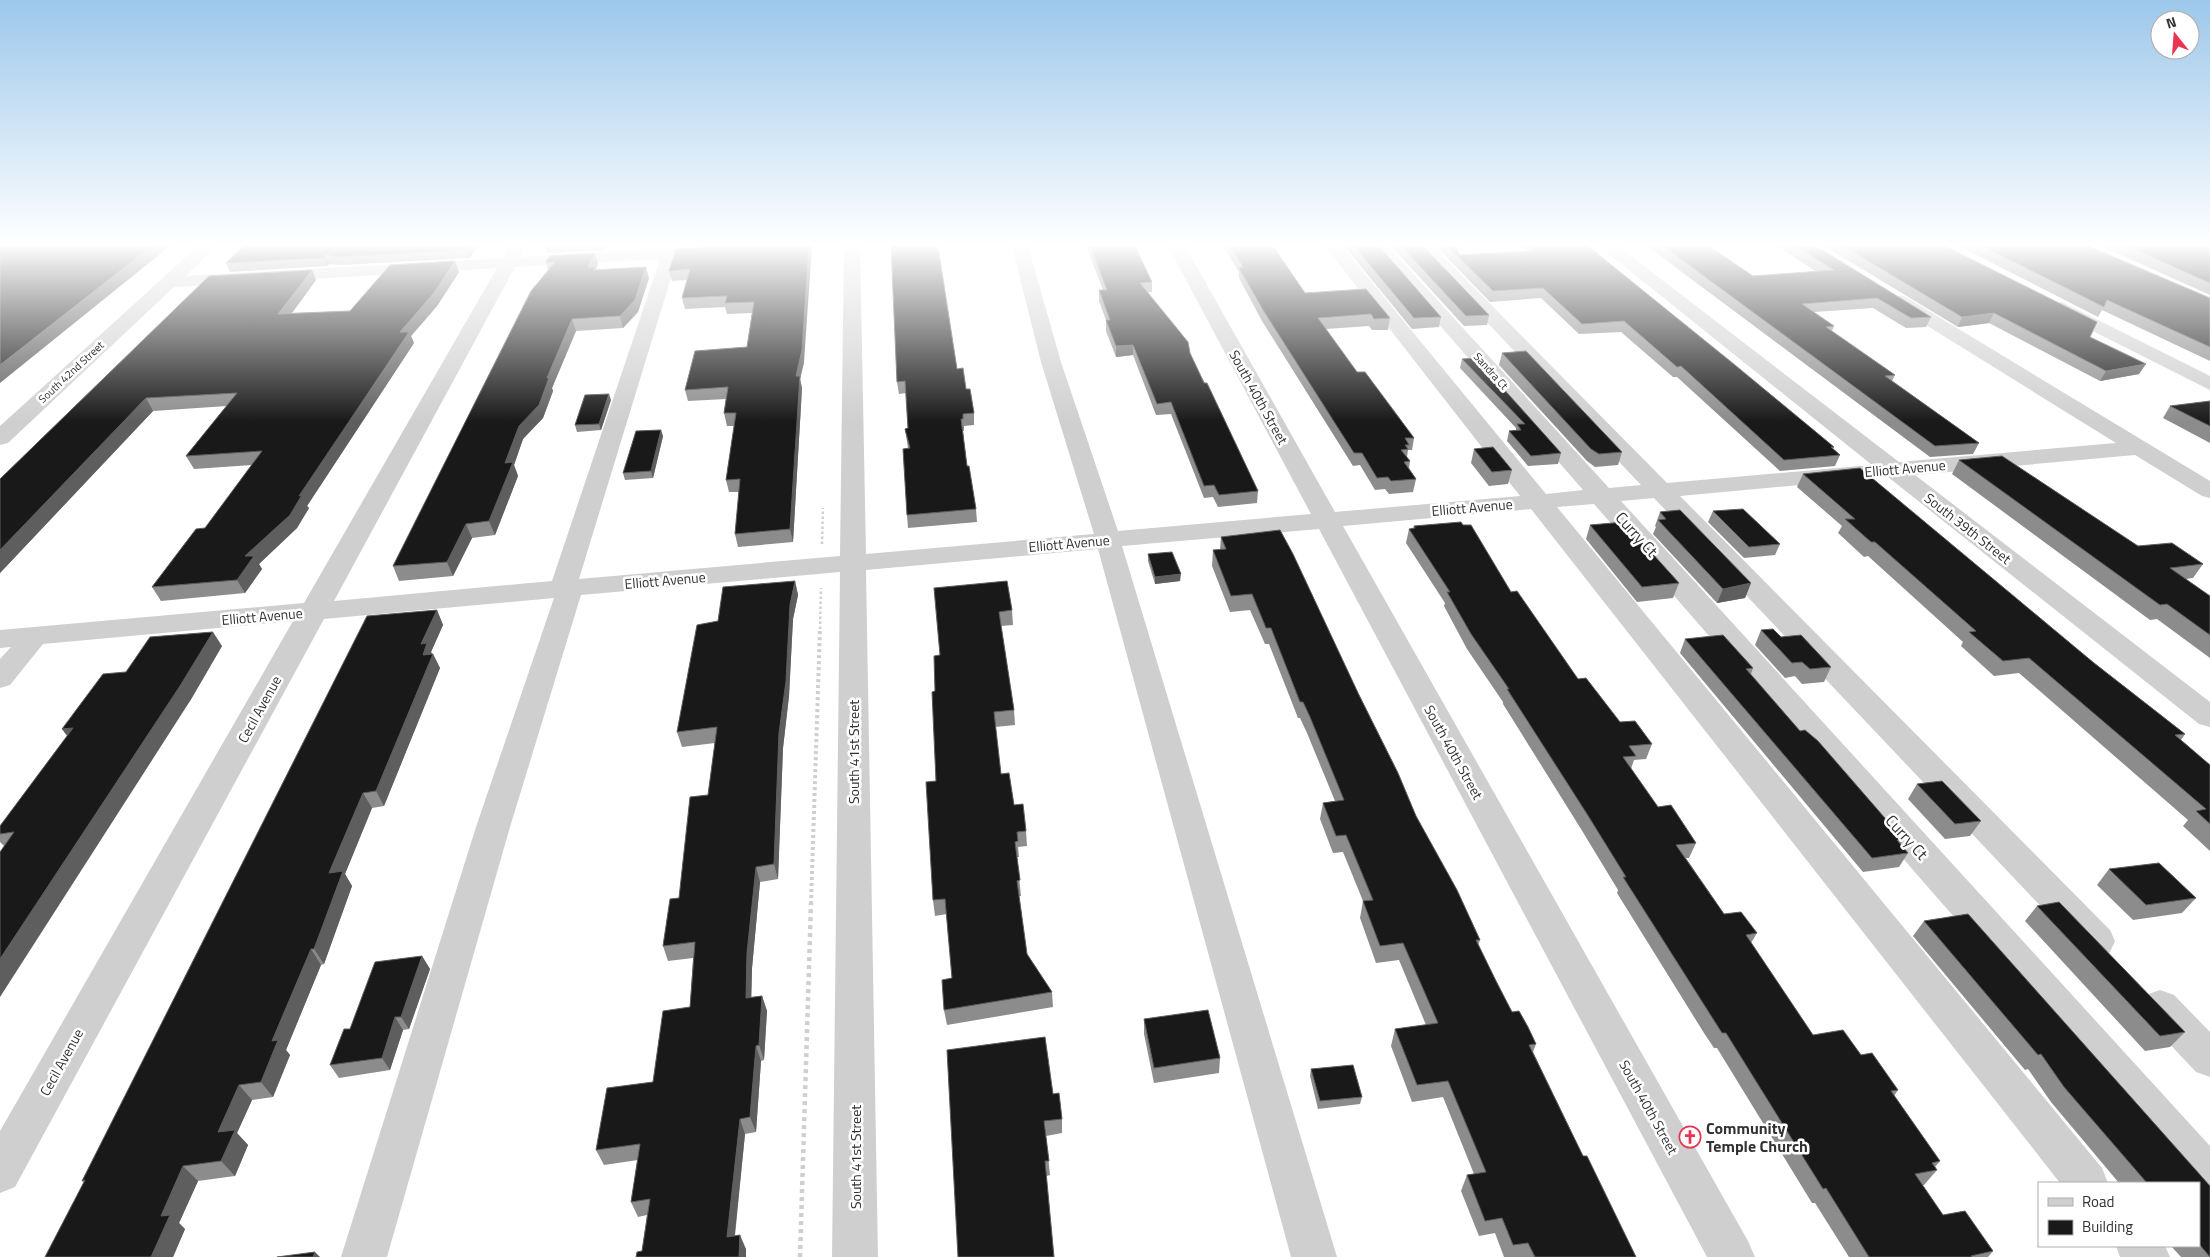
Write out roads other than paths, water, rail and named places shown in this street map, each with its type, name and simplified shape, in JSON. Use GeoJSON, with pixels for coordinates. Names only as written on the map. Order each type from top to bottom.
{"type":"FeatureCollection","features":[{"type":"Feature","properties":{"kind":"street","name":"South 42nd Street"},"geometry":{"type":"LineString","coordinates":[[0,438],[144,305]]}},
{"type":"Feature","properties":{"kind":"street","name":"Cecil Avenue"},"geometry":{"type":"LineString","coordinates":[[0,1172],[486,305]]}},
{"type":"Feature","properties":{"kind":"street"},"geometry":{"type":"LineString","coordinates":[[364,1257],[578,546],[654,305]]}},
{"type":"Feature","properties":{"kind":"street","name":"South 41st Street"},"geometry":{"type":"LineString","coordinates":[[852,305],[855,1257]]}},
{"type":"Feature","properties":{"kind":"street"},"geometry":{"type":"LineString","coordinates":[[1038,305],[1051,362],[1108,540],[1314,1257]]}},
{"type":"Feature","properties":{"kind":"street","name":"South 40th Street"},"geometry":{"type":"LineString","coordinates":[[1208,305],[1732,1257]]}},
{"type":"Feature","properties":{"kind":"street"},"geometry":{"type":"LineString","coordinates":[[1380,305],[2086,1182]]}},
{"type":"Feature","properties":{"kind":"street","name":"Sandra Ct"},"geometry":{"type":"LineString","coordinates":[[1432,305],[1603,496]]}},
{"type":"Feature","properties":{"kind":"street"},"geometry":{"type":"LineString","coordinates":[[1480,305],[2114,959]]}},
{"type":"Feature","properties":{"kind":"street","name":"South 39th Street"},"geometry":{"type":"LineString","coordinates":[[1683,305],[2210,717]]}},
{"type":"Feature","properties":{"kind":"street"},"geometry":{"type":"LineString","coordinates":[[1905,305],[2210,491]]}},
{"type":"Feature","properties":{"kind":"street"},"geometry":{"type":"LineString","coordinates":[[2054,305],[2210,384]]}},
{"type":"Feature","properties":{"kind":"street","name":"Elliott Avenue"},"geometry":{"type":"LineString","coordinates":[[0,640],[2137,448]]}},
{"type":"Feature","properties":{"kind":"street","name":"Curry Ct"},"geometry":{"type":"LineString","coordinates":[[1603,496],[2210,1178]]}},
{"type":"Feature","properties":{"kind":"street"},"geometry":{"type":"LineString","coordinates":[[0,678],[35,636]]}},
{"type":"Feature","properties":{"kind":"street"},"geometry":{"type":"LineString","coordinates":[[2142,988],[2210,1059]]}},
{"type":"Feature","properties":{"kind":"street"},"geometry":{"type":"LineString","coordinates":[[2139,1247],[2147,1257]]}},
{"type":"Feature","properties":{"kind":"place","name":"Community Temple Church"},"geometry":{"type":"Point","coordinates":[1690,1137]}}]}
